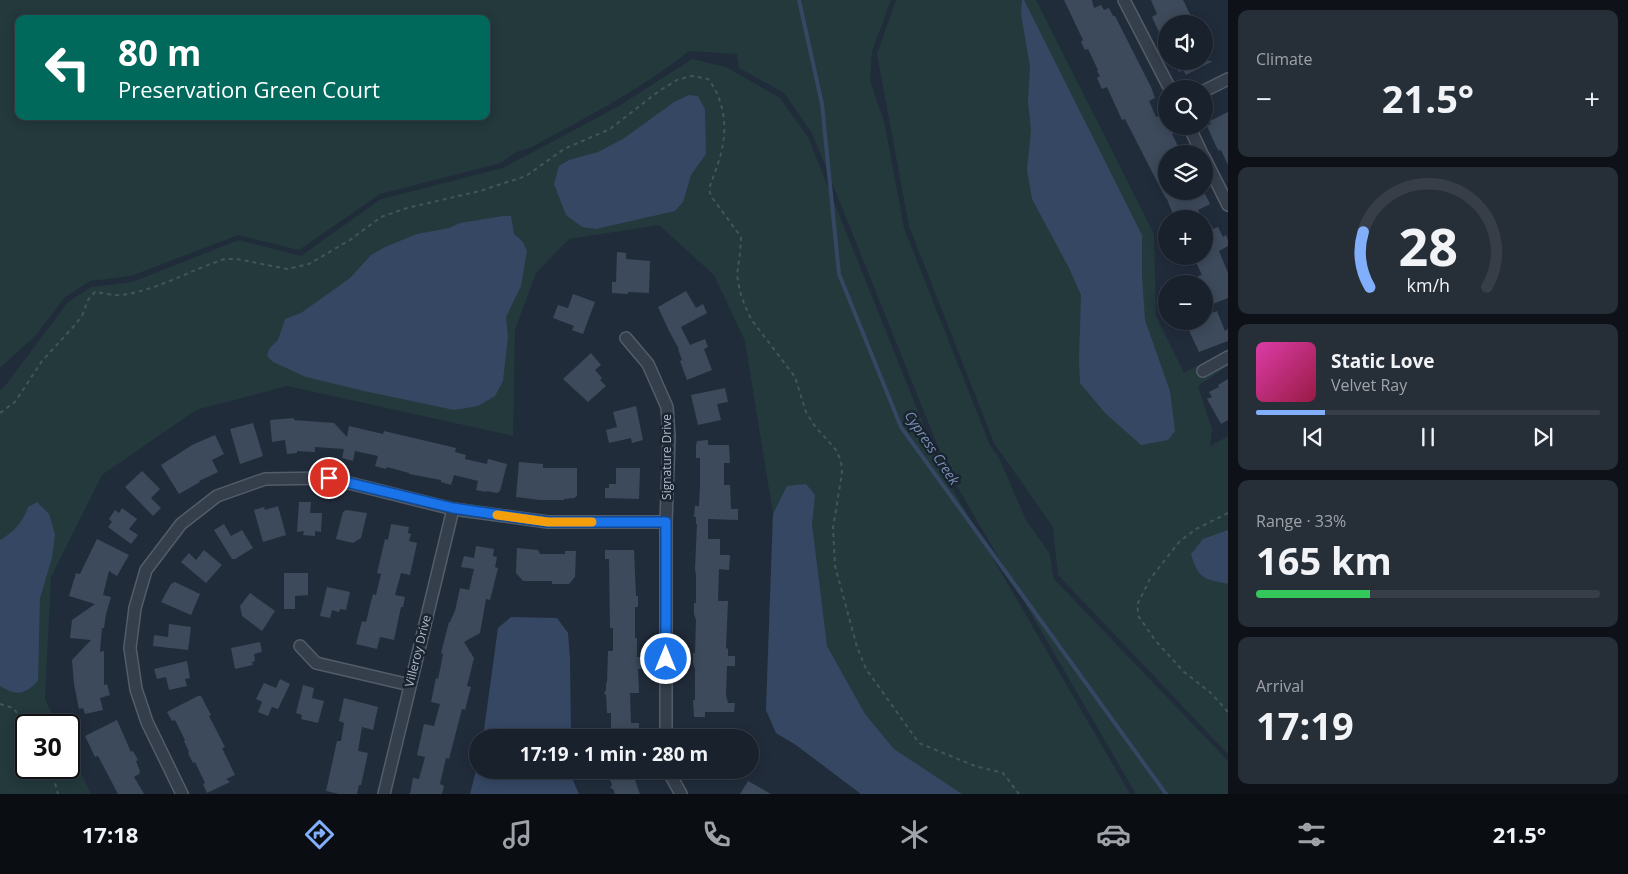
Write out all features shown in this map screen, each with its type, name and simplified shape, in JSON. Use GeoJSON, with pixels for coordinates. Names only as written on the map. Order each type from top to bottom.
{"type":"FeatureCollection","features":[{"type":"Feature","properties":{"kind":"street"},"geometry":{"type":"LineString","coordinates":[[1124,0],[1165,80]]}},
{"type":"Feature","properties":{"kind":"street"},"geometry":{"type":"LineString","coordinates":[[1213,86],[1228,79]]}},
{"type":"Feature","properties":{"kind":"street"},"geometry":{"type":"LineString","coordinates":[[1213,175],[1228,205]]}},
{"type":"Feature","properties":{"kind":"street","name":"Signature Drive"},"geometry":{"type":"LineString","coordinates":[[626,338],[648,364],[667,407],[669,437],[666,522],[666,729]]}},
{"type":"Feature","properties":{"kind":"street"},"geometry":{"type":"LineString","coordinates":[[1202,371],[1228,356]]}},
{"type":"Feature","properties":{"kind":"street"},"geometry":{"type":"LineString","coordinates":[[182,794],[147,722],[136,690],[130,648],[135,608],[146,570],[181,524],[217,496],[265,479],[329,478],[453,508],[548,522],[666,522]]}},
{"type":"Feature","properties":{"kind":"street","name":"Villeroy Drive"},"geometry":{"type":"LineString","coordinates":[[384,794],[453,508]]}},
{"type":"Feature","properties":{"kind":"street"},"geometry":{"type":"LineString","coordinates":[[300,646],[316,663],[410,685]]}},
{"type":"Feature","properties":{"kind":"street"},"geometry":{"type":"LineString","coordinates":[[673,779],[681,794]]}},
{"type":"Feature","properties":{"kind":"path"},"geometry":{"type":"LineString","coordinates":[[0,413],[14,402],[27,386],[42,361],[82,316],[88,300],[95,292],[120,295],[137,291],[159,285],[225,260],[237,259],[287,269],[309,264],[350,240],[381,217],[407,208],[480,190],[526,176],[564,149],[610,129],[659,91],[677,80],[692,76],[708,79],[718,96],[722,108],[724,143],[710,189],[711,196],[741,237],[737,275],[740,292],[751,319],[795,377],[806,412],[814,425],[833,446],[840,461],[842,473],[833,528],[836,566],[857,647],[866,669],[920,744],[974,766],[1003,773],[1019,794]]}},
{"type":"Feature","properties":{"kind":"path"},"geometry":{"type":"LineString","coordinates":[[1228,513],[1201,526],[1180,541],[1150,580],[1137,605],[1138,617],[1155,640],[1184,672],[1211,693],[1228,712]]}},
{"type":"Feature","properties":{"kind":"path"},"geometry":{"type":"LineString","coordinates":[[0,704],[13,708],[18,714]]}},
{"type":"Feature","properties":{"kind":"path"},"geometry":{"type":"LineString","coordinates":[[54,779],[58,794]]}},
{"type":"Feature","properties":{"kind":"green space"},"geometry":{"type":"Polygon","coordinates":[[[0,0],[891,0],[872,51],[870,81],[884,121],[904,228],[990,445],[999,458],[1026,520],[1050,554],[1054,579],[1228,761],[1228,794],[1136,794],[947,469],[812,133],[784,93],[739,68],[737,54],[689,51],[612,103],[530,148],[516,152],[501,163],[380,194],[299,250],[238,235],[131,276],[90,281],[64,298],[37,334],[0,368],[0,0]]]}},
{"type":"Feature","properties":{"kind":"green space"},"geometry":{"type":"Polygon","coordinates":[[[896,0],[1036,0],[1154,234],[1158,330],[1163,330],[1184,373],[1228,349],[1228,366],[1198,386],[1212,429],[1210,446],[1228,436],[1228,754],[1058,575],[1053,527],[994,443],[909,226],[877,54],[896,0]]]}},
{"type":"Feature","properties":{"kind":"green space"},"geometry":{"type":"Polygon","coordinates":[[[692,59],[726,67],[780,98],[808,137],[942,471],[1130,794],[861,794],[796,745],[776,733],[766,710],[773,514],[745,341],[714,275],[659,225],[569,239],[536,273],[515,330],[513,436],[287,386],[196,410],[102,475],[51,577],[45,699],[52,714],[15,714],[15,779],[80,779],[80,771],[91,794],[0,794],[0,390],[5,386],[68,302],[91,287],[132,282],[239,240],[301,256],[381,199],[503,168],[619,106],[692,59]]]}},
{"type":"Feature","properties":{"kind":"water"},"geometry":{"type":"Polygon","coordinates":[[[1022,0],[1024,0],[1142,235],[1145,320],[1170,391],[1175,431],[1168,440],[1141,445],[1105,413],[1080,383],[1081,295],[1069,268],[1032,199],[1027,170],[1031,130],[1028,102],[1030,67],[1021,14],[1022,0]]]}},
{"type":"Feature","properties":{"kind":"water"},"geometry":{"type":"Polygon","coordinates":[[[689,95],[698,96],[705,109],[706,154],[691,175],[683,202],[675,211],[596,229],[582,227],[566,215],[554,184],[559,166],[569,160],[598,152],[623,139],[674,102],[689,95]]]}},
{"type":"Feature","properties":{"kind":"water"},"geometry":{"type":"Polygon","coordinates":[[[511,216],[514,234],[523,242],[527,251],[521,286],[506,317],[508,337],[503,381],[495,396],[478,406],[454,410],[306,377],[273,362],[267,356],[269,349],[278,340],[285,319],[301,313],[350,278],[371,255],[417,234],[449,228],[460,223],[511,216]]]}},
{"type":"Feature","properties":{"kind":"water"},"geometry":{"type":"Polygon","coordinates":[[[806,484],[815,495],[812,524],[827,646],[865,714],[894,749],[962,794],[861,794],[796,745],[776,733],[766,710],[773,514],[787,486],[806,484]]]}},
{"type":"Feature","properties":{"kind":"water"},"geometry":{"type":"Polygon","coordinates":[[[37,502],[49,514],[55,534],[52,558],[40,598],[38,681],[29,689],[16,693],[0,686],[0,540],[10,534],[28,507],[37,502]]]}},
{"type":"Feature","properties":{"kind":"water"},"geometry":{"type":"Polygon","coordinates":[[[1228,530],[1228,584],[1213,581],[1199,573],[1191,554],[1203,539],[1228,530]]]}},
{"type":"Feature","properties":{"kind":"water"},"geometry":{"type":"Polygon","coordinates":[[[511,617],[557,618],[568,633],[571,729],[484,729],[498,628],[511,617]]]}},
{"type":"Feature","properties":{"kind":"water"},"geometry":{"type":"Polygon","coordinates":[[[474,779],[572,779],[579,794],[470,794],[474,779]]]}},
{"type":"Feature","properties":{"kind":"building"},"geometry":{"type":"Polygon","coordinates":[[[1064,0],[1092,0],[1094,8],[1101,5],[1104,10],[1109,8],[1113,16],[1115,16],[1155,98],[1149,101],[1156,117],[1158,116],[1158,135],[1172,135],[1178,145],[1158,145],[1158,183],[1125,119],[1122,120],[1107,87],[1102,89],[1097,78],[1100,76],[1098,70],[1088,49],[1085,50],[1081,42],[1083,40],[1064,0]]]}},
{"type":"Feature","properties":{"kind":"building"},"geometry":{"type":"Polygon","coordinates":[[[1151,0],[1183,0],[1190,15],[1158,15],[1158,30],[1152,17],[1157,14],[1151,0]]]}},
{"type":"Feature","properties":{"kind":"building"},"geometry":{"type":"Polygon","coordinates":[[[1183,70],[1196,70],[1186,75],[1183,70]]]}},
{"type":"Feature","properties":{"kind":"building"},"geometry":{"type":"Polygon","coordinates":[[[1228,112],[1228,165],[1211,135],[1213,135],[1213,120],[1228,112]]]}},
{"type":"Feature","properties":{"kind":"building"},"geometry":{"type":"Polygon","coordinates":[[[1167,200],[1208,200],[1210,204],[1198,210],[1171,210],[1167,200]]]}},
{"type":"Feature","properties":{"kind":"building"},"geometry":{"type":"Polygon","coordinates":[[[1218,227],[1223,237],[1226,235],[1228,240],[1228,246],[1219,251],[1228,273],[1228,298],[1213,304],[1213,275],[1202,275],[1197,265],[1213,265],[1213,229],[1218,227]]]}},
{"type":"Feature","properties":{"kind":"building"},"geometry":{"type":"Polygon","coordinates":[[[617,252],[626,253],[626,259],[650,261],[649,293],[612,293],[612,282],[616,282],[617,252]]]}},
{"type":"Feature","properties":{"kind":"building"},"geometry":{"type":"Polygon","coordinates":[[[686,291],[696,308],[703,304],[707,313],[681,327],[690,345],[705,339],[708,347],[704,349],[712,370],[687,380],[680,361],[682,360],[679,349],[658,307],[686,291]]]}},
{"type":"Feature","properties":{"kind":"building"},"geometry":{"type":"Polygon","coordinates":[[[573,294],[595,302],[583,334],[572,330],[574,326],[553,318],[558,305],[568,308],[573,294]]]}},
{"type":"Feature","properties":{"kind":"building"},"geometry":{"type":"Polygon","coordinates":[[[1217,311],[1225,331],[1228,329],[1228,341],[1199,352],[1189,330],[1213,330],[1213,313],[1217,311]]]}},
{"type":"Feature","properties":{"kind":"building"},"geometry":{"type":"Polygon","coordinates":[[[591,353],[601,365],[595,370],[602,378],[600,380],[606,386],[588,402],[563,379],[591,353]]]}},
{"type":"Feature","properties":{"kind":"building"},"geometry":{"type":"Polygon","coordinates":[[[1228,379],[1228,420],[1221,424],[1207,399],[1212,397],[1209,392],[1219,387],[1218,385],[1228,379]]]}},
{"type":"Feature","properties":{"kind":"building"},"geometry":{"type":"Polygon","coordinates":[[[725,388],[728,402],[717,404],[721,420],[698,425],[691,395],[725,388]]]}},
{"type":"Feature","properties":{"kind":"building"},"geometry":{"type":"Polygon","coordinates":[[[636,406],[643,440],[632,443],[631,438],[609,443],[606,430],[617,427],[613,412],[636,406]]]}},
{"type":"Feature","properties":{"kind":"building"},"geometry":{"type":"Polygon","coordinates":[[[294,418],[294,420],[334,423],[347,437],[349,426],[383,434],[384,431],[456,448],[455,452],[466,455],[465,459],[487,464],[488,459],[507,464],[500,491],[497,493],[476,490],[478,481],[454,475],[451,485],[441,482],[441,480],[409,474],[387,467],[386,469],[375,466],[378,456],[355,451],[353,461],[342,458],[344,449],[315,447],[315,452],[297,451],[297,453],[287,454],[285,440],[272,442],[270,420],[294,418]]]}},
{"type":"Feature","properties":{"kind":"building"},"geometry":{"type":"Polygon","coordinates":[[[253,423],[263,456],[240,464],[230,429],[253,423]]]}},
{"type":"Feature","properties":{"kind":"building"},"geometry":{"type":"Polygon","coordinates":[[[215,435],[224,454],[212,460],[218,472],[179,494],[161,465],[192,445],[215,435]]]}},
{"type":"Feature","properties":{"kind":"building"},"geometry":{"type":"Polygon","coordinates":[[[708,440],[708,445],[729,445],[730,463],[724,463],[724,485],[730,485],[731,509],[738,509],[738,520],[708,519],[708,539],[720,539],[720,555],[730,555],[729,570],[719,569],[718,601],[728,601],[726,648],[728,649],[728,656],[735,656],[735,666],[727,666],[726,695],[728,703],[735,703],[734,712],[705,712],[705,717],[694,717],[695,669],[693,653],[695,653],[696,620],[694,603],[696,603],[697,524],[696,517],[694,517],[695,506],[699,506],[700,484],[700,458],[696,458],[696,446],[697,441],[708,440]]]}},
{"type":"Feature","properties":{"kind":"building"},"geometry":{"type":"Polygon","coordinates":[[[519,462],[543,464],[543,468],[577,468],[577,496],[564,500],[516,497],[519,462]]]}},
{"type":"Feature","properties":{"kind":"building"},"geometry":{"type":"Polygon","coordinates":[[[616,468],[640,468],[639,499],[605,498],[605,488],[609,488],[609,484],[616,484],[616,468]]]}},
{"type":"Feature","properties":{"kind":"building"},"geometry":{"type":"Polygon","coordinates":[[[142,471],[160,489],[151,498],[161,508],[153,516],[125,487],[142,471]]]}},
{"type":"Feature","properties":{"kind":"building"},"geometry":{"type":"Polygon","coordinates":[[[299,502],[311,502],[310,513],[322,513],[321,532],[315,531],[315,536],[303,535],[304,531],[297,532],[299,502]]]}},
{"type":"Feature","properties":{"kind":"building"},"geometry":{"type":"Polygon","coordinates":[[[278,506],[286,535],[263,542],[254,510],[264,507],[265,510],[278,506]]]}},
{"type":"Feature","properties":{"kind":"building"},"geometry":{"type":"Polygon","coordinates":[[[122,508],[137,519],[129,529],[138,535],[131,544],[108,527],[112,522],[109,519],[115,510],[119,513],[122,508]]]}},
{"type":"Feature","properties":{"kind":"building"},"geometry":{"type":"Polygon","coordinates":[[[346,510],[367,513],[361,538],[353,543],[336,539],[343,512],[346,510]]]}},
{"type":"Feature","properties":{"kind":"building"},"geometry":{"type":"Polygon","coordinates":[[[224,524],[231,536],[242,530],[253,548],[232,559],[214,530],[224,524]]]}},
{"type":"Feature","properties":{"kind":"building"},"geometry":{"type":"Polygon","coordinates":[[[391,524],[409,527],[408,533],[411,534],[409,541],[417,543],[410,575],[401,573],[395,595],[405,597],[394,640],[380,637],[377,649],[356,644],[362,621],[366,622],[373,594],[376,595],[381,574],[377,573],[385,539],[388,540],[391,524]]]}},
{"type":"Feature","properties":{"kind":"building"},"geometry":{"type":"Polygon","coordinates":[[[97,539],[129,555],[117,576],[109,571],[103,595],[111,597],[104,628],[102,628],[100,652],[104,651],[104,685],[107,684],[110,695],[100,698],[103,710],[85,714],[83,708],[79,709],[72,660],[91,640],[70,638],[72,620],[95,604],[69,596],[76,573],[80,574],[97,539]]]}},
{"type":"Feature","properties":{"kind":"building"},"geometry":{"type":"Polygon","coordinates":[[[476,546],[494,549],[493,556],[497,557],[495,567],[498,568],[490,600],[486,599],[480,633],[464,642],[474,658],[467,686],[471,687],[465,710],[462,709],[449,759],[446,758],[440,784],[444,786],[442,794],[410,794],[413,778],[419,779],[425,757],[417,755],[424,724],[434,726],[440,704],[431,702],[436,678],[438,679],[443,654],[441,653],[449,622],[455,611],[460,588],[469,590],[474,569],[461,567],[464,556],[474,558],[476,546]]]}},
{"type":"Feature","properties":{"kind":"building"},"geometry":{"type":"Polygon","coordinates":[[[517,548],[538,550],[540,554],[565,554],[565,551],[576,551],[575,577],[569,584],[552,584],[552,581],[523,581],[516,573],[517,548]]]}},
{"type":"Feature","properties":{"kind":"building"},"geometry":{"type":"Polygon","coordinates":[[[204,550],[222,565],[206,583],[181,562],[189,553],[196,560],[204,550]]]}},
{"type":"Feature","properties":{"kind":"building"},"geometry":{"type":"Polygon","coordinates":[[[605,550],[634,550],[636,596],[638,596],[638,607],[635,607],[635,638],[637,638],[637,657],[641,657],[641,669],[638,669],[639,693],[630,693],[631,723],[639,723],[639,729],[611,729],[611,713],[607,713],[606,695],[604,693],[607,682],[608,651],[613,651],[613,628],[610,628],[609,559],[605,559],[605,550]]]}},
{"type":"Feature","properties":{"kind":"building"},"geometry":{"type":"Polygon","coordinates":[[[284,573],[308,573],[308,595],[295,596],[295,609],[284,609],[284,573]]]}},
{"type":"Feature","properties":{"kind":"building"},"geometry":{"type":"Polygon","coordinates":[[[175,582],[200,594],[191,615],[161,602],[171,584],[175,582]]]}},
{"type":"Feature","properties":{"kind":"building"},"geometry":{"type":"Polygon","coordinates":[[[327,587],[350,592],[346,610],[340,609],[339,612],[332,610],[330,618],[320,616],[327,587]]]}},
{"type":"Feature","properties":{"kind":"building"},"geometry":{"type":"Polygon","coordinates":[[[250,593],[275,611],[262,631],[242,616],[240,606],[250,593]]]}},
{"type":"Feature","properties":{"kind":"building"},"geometry":{"type":"Polygon","coordinates":[[[169,624],[191,627],[188,650],[153,646],[154,635],[168,637],[169,624]]]}},
{"type":"Feature","properties":{"kind":"building"},"geometry":{"type":"Polygon","coordinates":[[[260,642],[262,652],[254,654],[255,661],[252,662],[253,665],[235,669],[231,648],[260,642]]]}},
{"type":"Feature","properties":{"kind":"building"},"geometry":{"type":"Polygon","coordinates":[[[187,661],[190,678],[185,679],[187,686],[169,690],[166,677],[157,679],[154,669],[187,661]]]}},
{"type":"Feature","properties":{"kind":"building"},"geometry":{"type":"Polygon","coordinates":[[[280,679],[290,684],[278,709],[272,707],[268,716],[258,712],[262,702],[256,699],[264,683],[276,688],[280,679]]]}},
{"type":"Feature","properties":{"kind":"building"},"geometry":{"type":"Polygon","coordinates":[[[303,685],[314,688],[312,698],[324,701],[318,723],[301,719],[302,715],[296,713],[303,685]]]}},
{"type":"Feature","properties":{"kind":"building"},"geometry":{"type":"Polygon","coordinates":[[[201,696],[211,715],[209,716],[225,747],[222,748],[235,775],[226,779],[230,782],[207,793],[203,784],[205,783],[195,762],[193,763],[188,753],[185,740],[175,720],[172,721],[167,712],[201,696]]]}},
{"type":"Feature","properties":{"kind":"building"},"geometry":{"type":"Polygon","coordinates":[[[344,698],[378,707],[373,730],[362,727],[358,751],[368,753],[361,785],[359,785],[357,794],[339,794],[326,791],[337,741],[341,741],[344,723],[339,721],[344,698]]]}},
{"type":"Feature","properties":{"kind":"building"},"geometry":{"type":"Polygon","coordinates":[[[117,720],[131,752],[133,751],[138,760],[136,761],[140,771],[134,777],[144,794],[118,794],[98,756],[95,757],[85,736],[117,720]]]}},
{"type":"Feature","properties":{"kind":"building"},"geometry":{"type":"Polygon","coordinates":[[[610,779],[638,779],[635,780],[640,794],[615,794],[613,789],[610,788],[612,785],[610,779]]]}},
{"type":"Feature","properties":{"kind":"building"},"geometry":{"type":"Polygon","coordinates":[[[748,781],[771,794],[740,794],[748,781]]]}},
{"type":"Feature","properties":{"kind":"waterway","name":"Cypress Creek"},"geometry":{"type":"LineString","coordinates":[[799,0],[822,104],[839,274],[901,427],[1166,794]]}},
{"type":"Feature","properties":{"kind":"slow traffic"},"geometry":{"type":"LineString","coordinates":[[497,515],[548,522],[592,522]]}},
{"type":"Feature","properties":{"kind":"route"},"geometry":{"type":"LineString","coordinates":[[329,478],[453,508],[548,522],[666,522],[666,659]]}}]}
